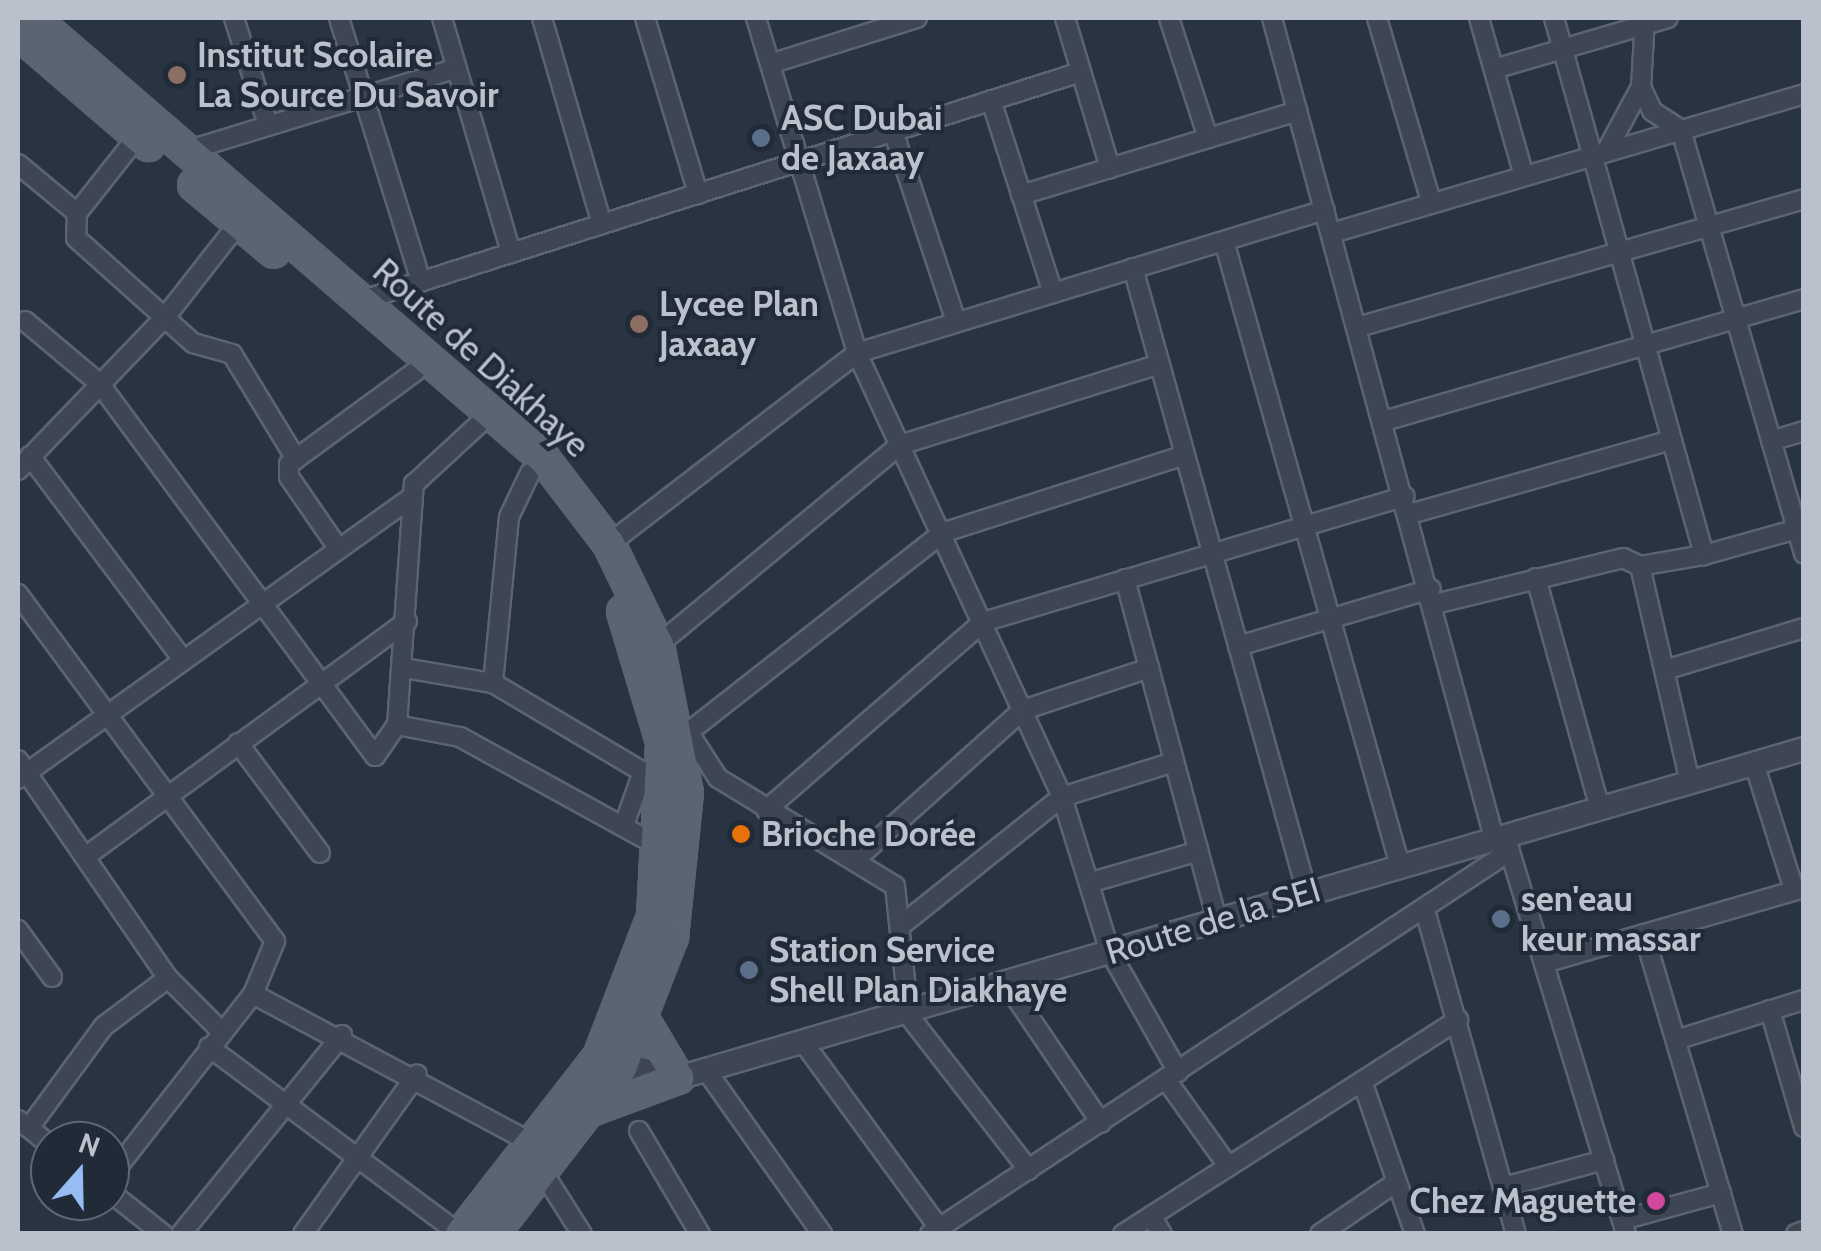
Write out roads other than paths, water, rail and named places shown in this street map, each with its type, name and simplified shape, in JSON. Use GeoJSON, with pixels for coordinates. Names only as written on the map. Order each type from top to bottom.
{"type":"FeatureCollection","features":[{"type":"Feature","properties":{"kind":"main road","name":"Route de Diakhaye"},"geometry":{"type":"LineString","coordinates":[[33,18],[544,459],[610,544],[658,644],[686,737],[682,888],[644,1021],[540,1159],[494,1234]]}},
{"type":"Feature","properties":{"kind":"main road","name":"Route de Diakhaye"},"geometry":{"type":"LineString","coordinates":[[18,33],[416,371],[530,474],[621,606],[657,714],[654,773],[662,848],[647,940],[594,1109],[460,1234]]}},
{"type":"Feature","properties":{"kind":"main road"},"geometry":{"type":"LineString","coordinates":[[594,1109],[692,1074],[644,1021]]}},
{"type":"Feature","properties":{"kind":"street"},"geometry":{"type":"LineString","coordinates":[[234,18],[266,122]]}},
{"type":"Feature","properties":{"kind":"street"},"geometry":{"type":"LineString","coordinates":[[339,18],[421,282]]}},
{"type":"Feature","properties":{"kind":"street"},"geometry":{"type":"LineString","coordinates":[[442,18],[512,253]]}},
{"type":"Feature","properties":{"kind":"street"},"geometry":{"type":"LineString","coordinates":[[542,18],[602,224]]}},
{"type":"Feature","properties":{"kind":"street"},"geometry":{"type":"LineString","coordinates":[[645,18],[698,194]]}},
{"type":"Feature","properties":{"kind":"street"},"geometry":{"type":"LineString","coordinates":[[756,18],[857,352],[1062,796],[1092,882],[1110,952],[1172,1076],[1228,1166]]}},
{"type":"Feature","properties":{"kind":"street"},"geometry":{"type":"LineString","coordinates":[[770,64],[860,26],[917,18]]}},
{"type":"Feature","properties":{"kind":"street"},"geometry":{"type":"LineString","coordinates":[[1065,18],[1110,168]]}},
{"type":"Feature","properties":{"kind":"street"},"geometry":{"type":"LineString","coordinates":[[1169,18],[1208,138]]}},
{"type":"Feature","properties":{"kind":"street"},"geometry":{"type":"LineString","coordinates":[[1272,18],[1503,841],[1624,1226],[1721,1194]]}},
{"type":"Feature","properties":{"kind":"street"},"geometry":{"type":"LineString","coordinates":[[1377,18],[1431,202]]}},
{"type":"Feature","properties":{"kind":"street"},"geometry":{"type":"LineString","coordinates":[[1479,18],[1524,176]]}},
{"type":"Feature","properties":{"kind":"street"},"geometry":{"type":"LineString","coordinates":[[1554,18],[1599,154],[1619,252],[1704,555]]}},
{"type":"Feature","properties":{"kind":"street"},"geometry":{"type":"LineString","coordinates":[[1494,69],[1645,21],[1668,18]]}},
{"type":"Feature","properties":{"kind":"street"},"geometry":{"type":"LineString","coordinates":[[1645,21],[1642,87],[1652,112],[1681,130],[1800,528],[1804,553]]}},
{"type":"Feature","properties":{"kind":"street"},"geometry":{"type":"LineString","coordinates":[[186,151],[266,122],[457,68]]}},
{"type":"Feature","properties":{"kind":"street"},"geometry":{"type":"LineString","coordinates":[[363,300],[1081,72]]}},
{"type":"Feature","properties":{"kind":"street"},"geometry":{"type":"LineString","coordinates":[[1599,154],[1642,87]]}},
{"type":"Feature","properties":{"kind":"street"},"geometry":{"type":"LineString","coordinates":[[1332,233],[1804,94]]}},
{"type":"Feature","properties":{"kind":"street"},"geometry":{"type":"LineString","coordinates":[[991,100],[1053,293]]}},
{"type":"Feature","properties":{"kind":"street"},"geometry":{"type":"LineString","coordinates":[[1021,195],[1298,111]]}},
{"type":"Feature","properties":{"kind":"street"},"geometry":{"type":"LineString","coordinates":[[893,132],[956,322]]}},
{"type":"Feature","properties":{"kind":"street"},"geometry":{"type":"LineString","coordinates":[[138,136],[78,212],[76,238],[193,343],[232,354],[296,459]]}},
{"type":"Feature","properties":{"kind":"street"},"geometry":{"type":"LineString","coordinates":[[18,164],[78,212]]}},
{"type":"Feature","properties":{"kind":"street"},"geometry":{"type":"LineString","coordinates":[[1358,327],[1804,199]]}},
{"type":"Feature","properties":{"kind":"street"},"geometry":{"type":"LineString","coordinates":[[610,544],[857,352],[1325,210]]}},
{"type":"Feature","properties":{"kind":"street"},"geometry":{"type":"LineString","coordinates":[[183,660],[24,463],[166,316],[239,223]]}},
{"type":"Feature","properties":{"kind":"street"},"geometry":{"type":"LineString","coordinates":[[1224,241],[1400,866]]}},
{"type":"Feature","properties":{"kind":"street"},"geometry":{"type":"LineString","coordinates":[[1133,268],[1307,893]]}},
{"type":"Feature","properties":{"kind":"street"},"geometry":{"type":"LineString","coordinates":[[1384,422],[1804,299]]}},
{"type":"Feature","properties":{"kind":"street"},"geometry":{"type":"LineString","coordinates":[[26,321],[99,382],[257,605],[371,755],[397,726],[407,621],[409,499],[421,471],[478,425]]}},
{"type":"Feature","properties":{"kind":"street"},"geometry":{"type":"LineString","coordinates":[[658,644],[900,444],[1160,364]]}},
{"type":"Feature","properties":{"kind":"street"},"geometry":{"type":"LineString","coordinates":[[338,548],[289,478],[296,459],[416,371]]}},
{"type":"Feature","properties":{"kind":"street"},"geometry":{"type":"LineString","coordinates":[[1772,441],[1804,431]]}},
{"type":"Feature","properties":{"kind":"street"},"geometry":{"type":"LineString","coordinates":[[766,810],[984,622],[1304,526],[1672,440]]}},
{"type":"Feature","properties":{"kind":"street"},"geometry":{"type":"LineString","coordinates":[[1029,1170],[909,1016],[904,922],[895,886],[710,772],[686,737],[942,533],[1185,455]]}},
{"type":"Feature","properties":{"kind":"street"},"geometry":{"type":"LineString","coordinates":[[493,683],[508,517],[530,474]]}},
{"type":"Feature","properties":{"kind":"street"},"geometry":{"type":"LineString","coordinates":[[222,1031],[168,978],[86,857],[20,771],[105,719],[257,605],[409,499]]}},
{"type":"Feature","properties":{"kind":"street"},"geometry":{"type":"LineString","coordinates":[[1238,646],[1330,619],[1433,596],[1623,558],[1640,566],[1704,555],[1800,528]]}},
{"type":"Feature","properties":{"kind":"street"},"geometry":{"type":"LineString","coordinates":[[1640,566],[1690,782]]}},
{"type":"Feature","properties":{"kind":"street"},"geometry":{"type":"LineString","coordinates":[[1536,578],[1600,808]]}},
{"type":"Feature","properties":{"kind":"street"},"geometry":{"type":"LineString","coordinates":[[1125,579],[1217,920]]}},
{"type":"Feature","properties":{"kind":"street"},"geometry":{"type":"LineString","coordinates":[[18,594],[105,719],[275,940],[252,994],[130,1150]]}},
{"type":"Feature","properties":{"kind":"street"},"geometry":{"type":"LineString","coordinates":[[86,857],[407,621]]}},
{"type":"Feature","properties":{"kind":"street"},"geometry":{"type":"LineString","coordinates":[[1665,670],[1804,628]]}},
{"type":"Feature","properties":{"kind":"street"},"geometry":{"type":"LineString","coordinates":[[404,668],[493,683],[654,773],[624,825]]}},
{"type":"Feature","properties":{"kind":"street"},"geometry":{"type":"LineString","coordinates":[[855,860],[1023,710],[1149,668]]}},
{"type":"Feature","properties":{"kind":"street"},"geometry":{"type":"LineString","coordinates":[[397,726],[460,737],[662,848]]}},
{"type":"Feature","properties":{"kind":"street"},"geometry":{"type":"LineString","coordinates":[[238,743],[320,854]]}},
{"type":"Feature","properties":{"kind":"street","name":"Route de la SEI"},"geometry":{"type":"LineString","coordinates":[[610,1062],[692,1074],[909,1016],[1307,893],[1503,841],[1600,808],[1804,749]]}},
{"type":"Feature","properties":{"kind":"street"},"geometry":{"type":"LineString","coordinates":[[904,922],[1062,796],[1174,762]]}},
{"type":"Feature","properties":{"kind":"street"},"geometry":{"type":"LineString","coordinates":[[1544,963],[1799,889],[1754,763]]}},
{"type":"Feature","properties":{"kind":"street"},"geometry":{"type":"LineString","coordinates":[[803,1042],[934,1231],[1426,914],[1503,841]]}},
{"type":"Feature","properties":{"kind":"street"},"geometry":{"type":"LineString","coordinates":[[1092,882],[1198,851]]}},
{"type":"Feature","properties":{"kind":"street"},"geometry":{"type":"LineString","coordinates":[[1426,914],[1516,1234]]}},
{"type":"Feature","properties":{"kind":"street"},"geometry":{"type":"LineString","coordinates":[[18,930],[52,978]]}},
{"type":"Feature","properties":{"kind":"street"},"geometry":{"type":"LineString","coordinates":[[1644,934],[1733,1234]]}},
{"type":"Feature","properties":{"kind":"street"},"geometry":{"type":"LineString","coordinates":[[23,1124],[104,1026],[168,978]]}},
{"type":"Feature","properties":{"kind":"street"},"geometry":{"type":"LineString","coordinates":[[1006,983],[1101,1123]]}},
{"type":"Feature","properties":{"kind":"street"},"geometry":{"type":"LineString","coordinates":[[252,994],[417,1074],[540,1159],[582,1234]]}},
{"type":"Feature","properties":{"kind":"street"},"geometry":{"type":"LineString","coordinates":[[1676,1040],[1804,1000]]}},
{"type":"Feature","properties":{"kind":"street"},"geometry":{"type":"LineString","coordinates":[[1770,1010],[1802,1116]]}},
{"type":"Feature","properties":{"kind":"street"},"geometry":{"type":"LineString","coordinates":[[1123,1234],[1458,1020]]}},
{"type":"Feature","properties":{"kind":"street"},"geometry":{"type":"LineString","coordinates":[[182,1234],[284,1101],[342,1035]]}},
{"type":"Feature","properties":{"kind":"street"},"geometry":{"type":"LineString","coordinates":[[209,1047],[460,1234]]}},
{"type":"Feature","properties":{"kind":"street"},"geometry":{"type":"LineString","coordinates":[[304,1234],[360,1161],[417,1074]]}},
{"type":"Feature","properties":{"kind":"street"},"geometry":{"type":"LineString","coordinates":[[692,1074],[822,1234]]}},
{"type":"Feature","properties":{"kind":"street"},"geometry":{"type":"LineString","coordinates":[[1362,1081],[1392,1185],[1416,1234]]}},
{"type":"Feature","properties":{"kind":"street"},"geometry":{"type":"LineString","coordinates":[[639,1131],[700,1234]]}},
{"type":"Feature","properties":{"kind":"street"},"geometry":{"type":"LineString","coordinates":[[1504,1187],[1604,1160]]}},
{"type":"Feature","properties":{"kind":"street"},"geometry":{"type":"LineString","coordinates":[[1320,1234],[1392,1185]]}},
{"type":"Feature","properties":{"kind":"street"},"geometry":{"type":"LineString","coordinates":[[130,1208],[163,1234]]}},
{"type":"Feature","properties":{"kind":"street"},"geometry":{"type":"LineString","coordinates":[[1150,1216],[1162,1234]]}},
{"type":"Feature","properties":{"kind":"street"},"geometry":{"type":"LineString","coordinates":[[1796,1234],[1804,1231]]}},
{"type":"Feature","properties":{"kind":"place","name":"Institut Scolaire La Source Du Savoir"},"geometry":{"type":"Point","coordinates":[177,75]}},
{"type":"Feature","properties":{"kind":"place","name":"ASC Dubai de Jaxaay"},"geometry":{"type":"Point","coordinates":[761,138]}},
{"type":"Feature","properties":{"kind":"place","name":"Lycee Plan Jaxaay"},"geometry":{"type":"Point","coordinates":[639,324]}},
{"type":"Feature","properties":{"kind":"place","name":"Brioche Dorée"},"geometry":{"type":"Point","coordinates":[741,834]}},
{"type":"Feature","properties":{"kind":"place","name":"sen'eau keur massar"},"geometry":{"type":"Point","coordinates":[1501,919]}},
{"type":"Feature","properties":{"kind":"place","name":"Station Service Shell Plan Diakhaye"},"geometry":{"type":"Point","coordinates":[749,970]}},
{"type":"Feature","properties":{"kind":"place","name":"Chez Maguette"},"geometry":{"type":"Point","coordinates":[1656,1201]}}]}
